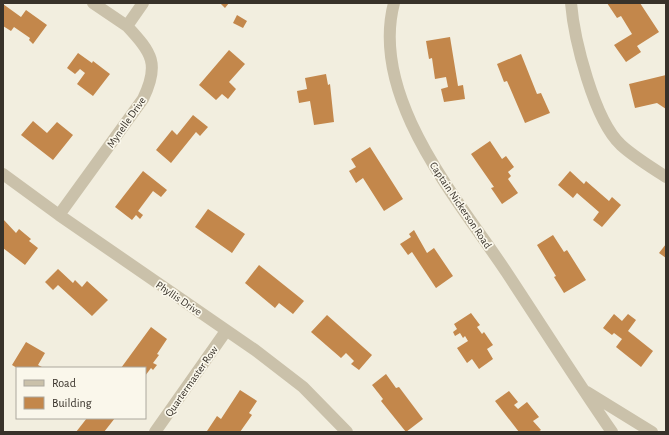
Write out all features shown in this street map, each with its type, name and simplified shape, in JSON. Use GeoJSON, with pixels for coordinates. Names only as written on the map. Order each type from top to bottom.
{"type":"FeatureCollection","features":[{"type":"Feature","properties":{"kind":"street","name":"Mynelle Drive"},"geometry":{"type":"LineString","coordinates":[[59,216],[143,99],[151,82],[150,57],[144,46],[127,26],[93,3]]}},
{"type":"Feature","properties":{"kind":"street"},"geometry":{"type":"LineString","coordinates":[[127,26],[143,3]]}},
{"type":"Feature","properties":{"kind":"street","name":"Captain Nickerson Road"},"geometry":{"type":"LineString","coordinates":[[394,3],[390,17],[389,45],[391,62],[397,86],[422,146],[612,432]]}},
{"type":"Feature","properties":{"kind":"street"},"geometry":{"type":"LineString","coordinates":[[571,3],[586,76],[606,124],[621,144],[666,177]]}},
{"type":"Feature","properties":{"kind":"street","name":"Phyllis Drive"},"geometry":{"type":"LineString","coordinates":[[3,174],[59,216],[226,330],[304,387],[347,432]]}},
{"type":"Feature","properties":{"kind":"street","name":"Quartermaster Row"},"geometry":{"type":"LineString","coordinates":[[155,432],[226,330]]}},
{"type":"Feature","properties":{"kind":"street","name":"Captain Nickerson Road"},"geometry":{"type":"LineString","coordinates":[[582,389],[652,432]]}},
{"type":"Feature","properties":{"kind":"building"},"geometry":{"type":"Polygon","coordinates":[[[220,3],[229,3],[225,8],[220,3]]]}},
{"type":"Feature","properties":{"kind":"building"},"geometry":{"type":"Polygon","coordinates":[[[607,3],[640,3],[659,32],[637,46],[641,52],[626,62],[614,45],[632,34],[621,16],[617,18],[607,3]]]}},
{"type":"Feature","properties":{"kind":"building"},"geometry":{"type":"Polygon","coordinates":[[[3,4],[21,17],[26,10],[47,25],[33,44],[29,40],[30,38],[14,27],[11,31],[3,26],[3,4]]]}},
{"type":"Feature","properties":{"kind":"building"},"geometry":{"type":"Polygon","coordinates":[[[237,15],[247,21],[243,28],[233,23],[237,15]]]}},
{"type":"Feature","properties":{"kind":"building"},"geometry":{"type":"Polygon","coordinates":[[[450,37],[458,86],[463,85],[465,99],[444,102],[441,89],[448,87],[446,77],[435,79],[432,58],[429,59],[426,41],[450,37]]]}},
{"type":"Feature","properties":{"kind":"building"},"geometry":{"type":"Polygon","coordinates":[[[229,50],[245,64],[229,82],[236,89],[228,99],[222,94],[216,100],[199,85],[229,50]]]}},
{"type":"Feature","properties":{"kind":"building"},"geometry":{"type":"Polygon","coordinates":[[[78,53],[92,63],[93,61],[110,74],[93,96],[77,84],[85,73],[80,69],[75,74],[67,68],[78,53]]]}},
{"type":"Feature","properties":{"kind":"building"},"geometry":{"type":"Polygon","coordinates":[[[521,54],[537,94],[541,93],[550,113],[525,123],[507,81],[504,82],[497,64],[521,54]]]}},
{"type":"Feature","properties":{"kind":"building"},"geometry":{"type":"Polygon","coordinates":[[[326,74],[328,85],[330,84],[334,122],[314,125],[310,101],[299,103],[297,91],[307,89],[305,78],[326,74]]]}},
{"type":"Feature","properties":{"kind":"building"},"geometry":{"type":"Polygon","coordinates":[[[666,75],[666,109],[657,103],[635,108],[629,84],[666,75]]]}},
{"type":"Feature","properties":{"kind":"building"},"geometry":{"type":"Polygon","coordinates":[[[193,115],[208,127],[200,136],[196,132],[171,163],[156,150],[172,130],[177,135],[193,115]]]}},
{"type":"Feature","properties":{"kind":"building"},"geometry":{"type":"Polygon","coordinates":[[[33,121],[47,133],[57,122],[73,135],[53,160],[21,135],[33,121]]]}},
{"type":"Feature","properties":{"kind":"building"},"geometry":{"type":"Polygon","coordinates":[[[490,141],[502,159],[506,156],[514,167],[508,172],[511,176],[508,179],[518,193],[502,204],[491,188],[494,187],[471,154],[490,141]]]}},
{"type":"Feature","properties":{"kind":"building"},"geometry":{"type":"Polygon","coordinates":[[[370,147],[403,199],[384,211],[363,178],[356,183],[349,171],[356,167],[351,159],[370,147]]]}},
{"type":"Feature","properties":{"kind":"building"},"geometry":{"type":"Polygon","coordinates":[[[143,171],[167,190],[161,197],[153,191],[138,211],[143,215],[140,219],[136,215],[132,220],[115,207],[143,171]]]}},
{"type":"Feature","properties":{"kind":"building"},"geometry":{"type":"Polygon","coordinates":[[[570,171],[584,184],[586,181],[609,201],[612,197],[621,205],[602,227],[593,220],[599,212],[577,193],[573,198],[558,185],[570,171]]]}},
{"type":"Feature","properties":{"kind":"building"},"geometry":{"type":"Polygon","coordinates":[[[208,209],[245,234],[232,253],[195,227],[208,209]]]}},
{"type":"Feature","properties":{"kind":"building"},"geometry":{"type":"Polygon","coordinates":[[[3,219],[16,233],[19,229],[31,239],[29,241],[38,248],[25,265],[3,248],[3,219]]]}},
{"type":"Feature","properties":{"kind":"building"},"geometry":{"type":"Polygon","coordinates":[[[414,230],[427,253],[434,248],[453,276],[436,288],[412,252],[408,255],[400,244],[411,237],[409,234],[414,230]]]}},
{"type":"Feature","properties":{"kind":"building"},"geometry":{"type":"Polygon","coordinates":[[[553,235],[564,252],[567,250],[586,280],[564,293],[554,277],[556,276],[537,245],[553,235]]]}},
{"type":"Feature","properties":{"kind":"building"},"geometry":{"type":"Polygon","coordinates":[[[666,244],[666,258],[659,253],[666,244]]]}},
{"type":"Feature","properties":{"kind":"building"},"geometry":{"type":"Polygon","coordinates":[[[259,265],[304,301],[293,314],[279,303],[275,308],[245,283],[259,265]]]}},
{"type":"Feature","properties":{"kind":"building"},"geometry":{"type":"Polygon","coordinates":[[[58,269],[73,283],[75,280],[82,287],[87,281],[108,300],[92,316],[58,285],[53,290],[45,282],[58,269]]]}},
{"type":"Feature","properties":{"kind":"building"},"geometry":{"type":"Polygon","coordinates":[[[471,313],[480,325],[477,327],[482,334],[484,332],[493,345],[487,349],[493,359],[479,369],[472,359],[467,363],[457,348],[468,341],[465,336],[463,338],[460,333],[455,336],[453,332],[457,329],[454,324],[471,313]]]}},
{"type":"Feature","properties":{"kind":"building"},"geometry":{"type":"Polygon","coordinates":[[[614,314],[622,321],[628,314],[636,320],[628,331],[653,351],[641,367],[616,347],[622,339],[614,333],[612,335],[603,328],[614,314]]]}},
{"type":"Feature","properties":{"kind":"building"},"geometry":{"type":"Polygon","coordinates":[[[327,315],[372,355],[359,370],[351,364],[354,361],[346,353],[341,358],[311,332],[327,315]]]}},
{"type":"Feature","properties":{"kind":"building"},"geometry":{"type":"Polygon","coordinates":[[[151,327],[167,339],[153,363],[157,365],[153,370],[151,368],[146,375],[146,367],[122,367],[151,327]]]}},
{"type":"Feature","properties":{"kind":"building"},"geometry":{"type":"Polygon","coordinates":[[[26,342],[45,353],[38,365],[42,367],[16,367],[12,365],[26,342]]]}},
{"type":"Feature","properties":{"kind":"building"},"geometry":{"type":"Polygon","coordinates":[[[386,374],[396,388],[399,387],[423,419],[406,432],[381,401],[383,399],[372,385],[386,374]]]}},
{"type":"Feature","properties":{"kind":"building"},"geometry":{"type":"Polygon","coordinates":[[[240,390],[257,401],[249,413],[252,415],[240,432],[207,431],[217,416],[221,419],[240,390]]]}},
{"type":"Feature","properties":{"kind":"building"},"geometry":{"type":"Polygon","coordinates":[[[509,391],[518,402],[514,405],[518,409],[527,402],[539,417],[533,421],[541,430],[538,432],[519,432],[495,401],[509,391]]]}},
{"type":"Feature","properties":{"kind":"building"},"geometry":{"type":"Polygon","coordinates":[[[86,419],[114,419],[104,432],[76,432],[86,419]]]}}]}
